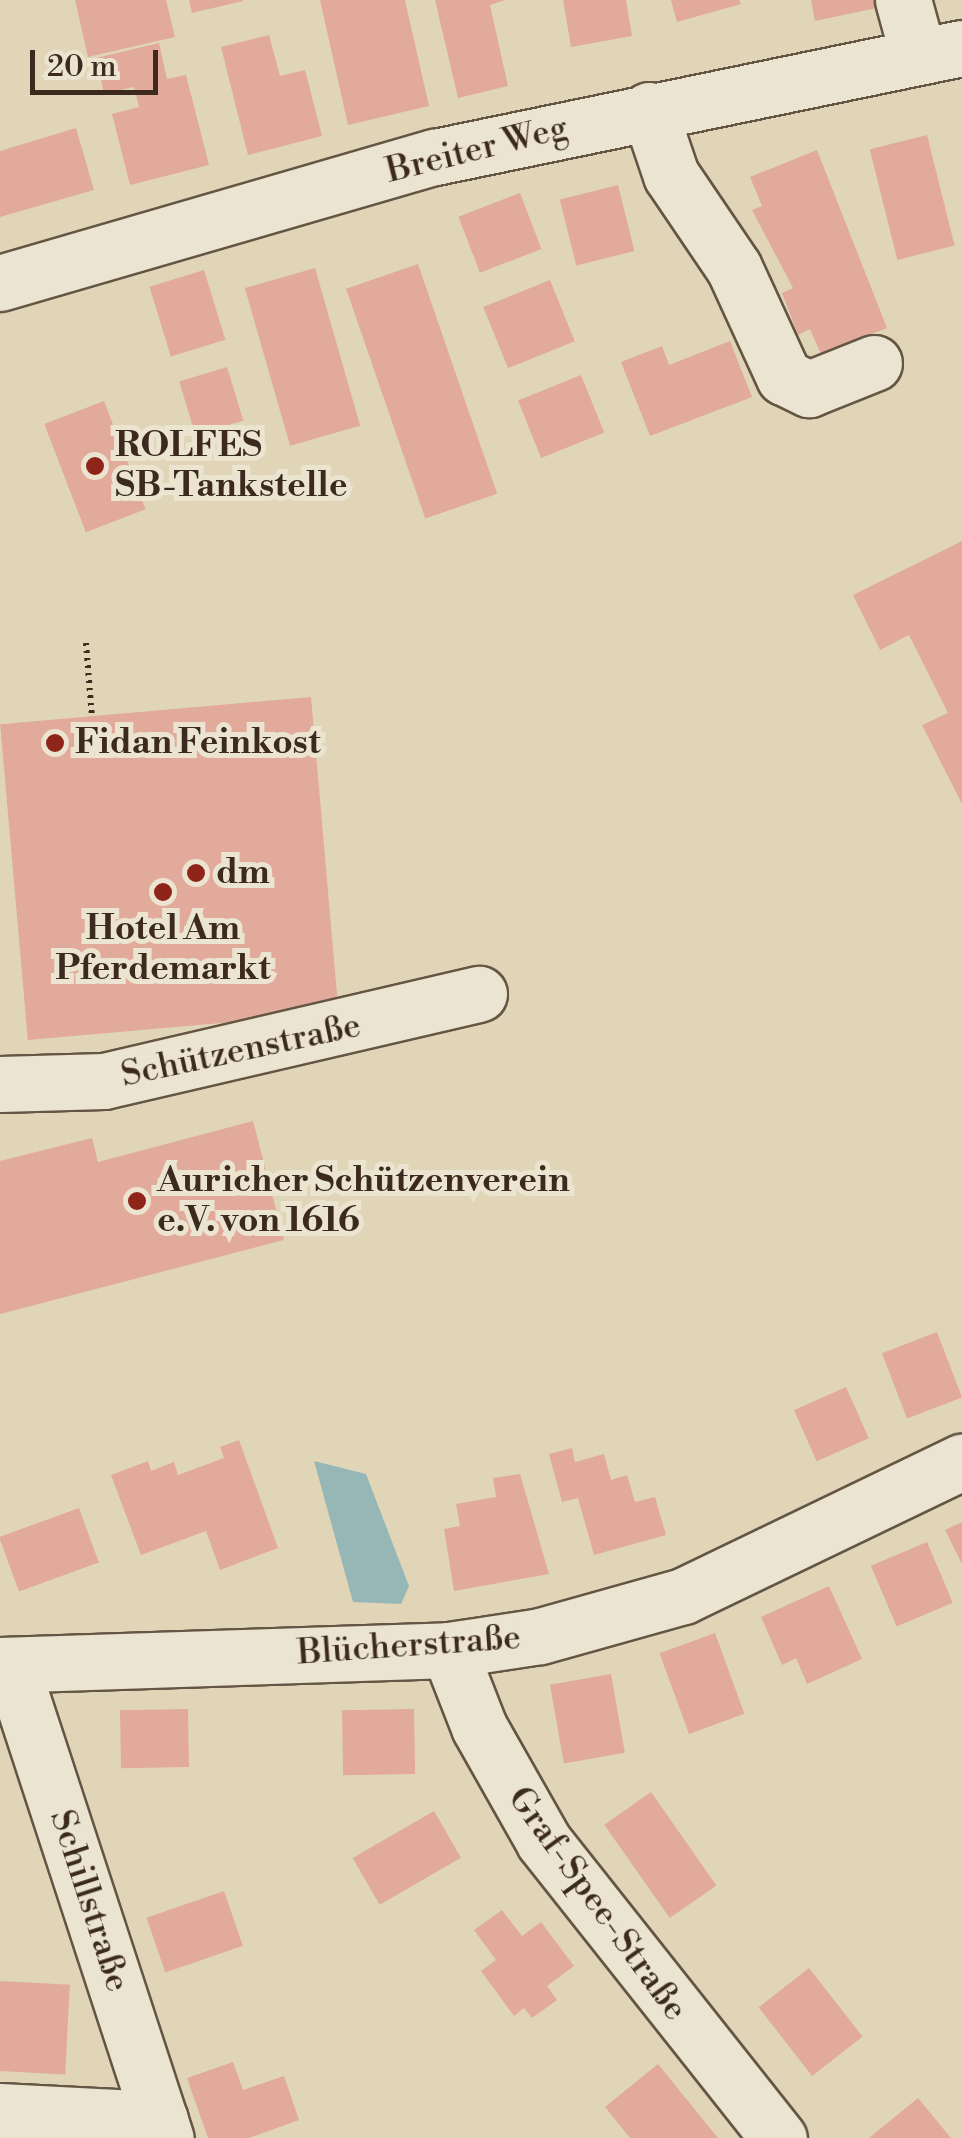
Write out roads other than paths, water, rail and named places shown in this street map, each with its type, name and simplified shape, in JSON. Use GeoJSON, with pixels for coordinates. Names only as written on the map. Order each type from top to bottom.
{"type":"FeatureCollection","features":[{"type":"Feature","properties":{"kind":"street"},"geometry":{"type":"LineString","coordinates":[[903,0],[940,52]]}},
{"type":"Feature","properties":{"kind":"street","name":"Breiter Weg"},"geometry":{"type":"LineString","coordinates":[[0,283],[435,157],[940,52]]}},
{"type":"Feature","properties":{"kind":"street"},"geometry":{"type":"LineString","coordinates":[[649,110],[671,174],[734,268],[784,377],[809,389],[874,363]]}},
{"type":"Feature","properties":{"kind":"street","name":"Schützenstraße"},"geometry":{"type":"LineString","coordinates":[[0,1084],[104,1081],[479,994]]}},
{"type":"Feature","properties":{"kind":"street","name":"Blücherstraße"},"geometry":{"type":"LineString","coordinates":[[6,1665],[449,1650],[624,1618],[962,1462]]}},
{"type":"Feature","properties":{"kind":"street","name":"Graf-Spee-Straße"},"geometry":{"type":"LineString","coordinates":[[449,1650],[479,1727],[544,1842],[778,2138]]}},
{"type":"Feature","properties":{"kind":"street","name":"Schillstraße"},"geometry":{"type":"LineString","coordinates":[[6,1665],[163,2128]]}},
{"type":"Feature","properties":{"kind":"street"},"geometry":{"type":"LineString","coordinates":[[0,2111],[163,2128]]}},
{"type":"Feature","properties":{"kind":"water"},"geometry":{"type":"Polygon","coordinates":[[[314,1461],[366,1474],[409,1586],[401,1604],[353,1602],[314,1461]]]}},
{"type":"Feature","properties":{"kind":"place","name":"ROLFES SB-Tankstelle"},"geometry":{"type":"Point","coordinates":[95,466]}},
{"type":"Feature","properties":{"kind":"place","name":"Fidan Feinkost"},"geometry":{"type":"Point","coordinates":[55,743]}},
{"type":"Feature","properties":{"kind":"place","name":"dm"},"geometry":{"type":"Point","coordinates":[196,873]}},
{"type":"Feature","properties":{"kind":"place","name":"Hotel Am Pferdemarkt"},"geometry":{"type":"Point","coordinates":[163,892]}},
{"type":"Feature","properties":{"kind":"place","name":"Auricher Schützenverein e.V. von 1616"},"geometry":{"type":"Point","coordinates":[137,1201]}}]}
